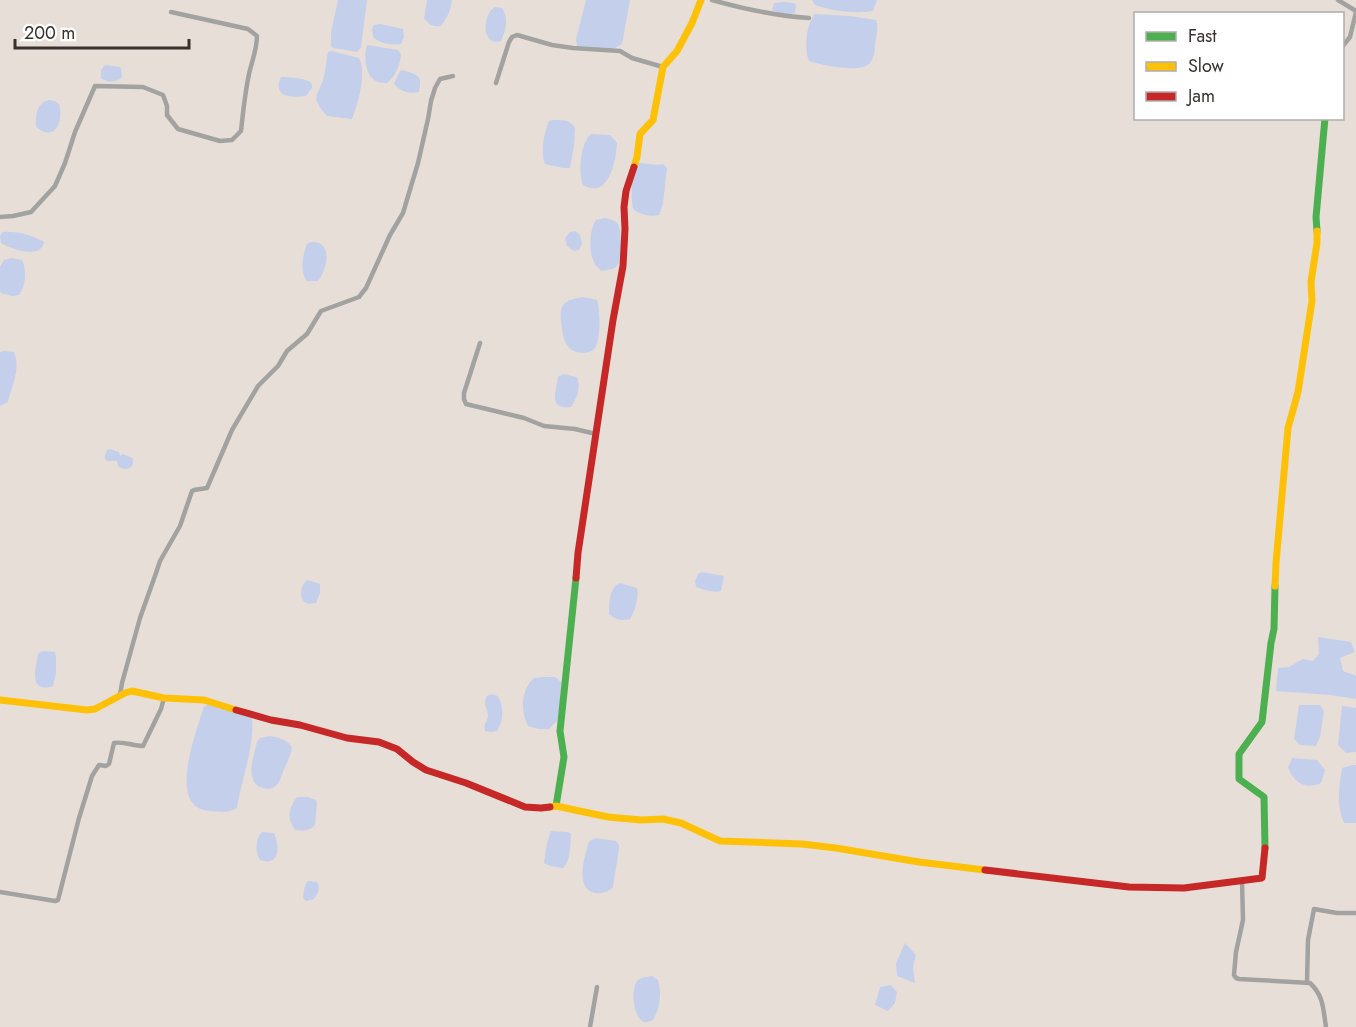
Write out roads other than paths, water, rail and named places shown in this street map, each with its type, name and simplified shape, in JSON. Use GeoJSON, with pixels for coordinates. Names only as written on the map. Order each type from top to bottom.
{"type":"FeatureCollection","features":[{"type":"Feature","properties":{"kind":"street"},"geometry":{"type":"LineString","coordinates":[[556,806],[564,757],[560,731],[576,575],[622,266],[626,191],[637,157],[640,134],[653,120],[663,67],[677,51],[700,0]]}},
{"type":"Feature","properties":{"kind":"street"},"geometry":{"type":"LineString","coordinates":[[712,0],[786,17],[809,18]]}},
{"type":"Feature","properties":{"kind":"street"},"geometry":{"type":"LineString","coordinates":[[1338,0],[1356,12],[1350,38],[1344,45]]}},
{"type":"Feature","properties":{"kind":"street"},"geometry":{"type":"LineString","coordinates":[[0,217],[31,212],[55,186],[95,86],[142,87],[163,95],[167,115],[178,129],[220,141],[232,140],[241,131],[245,92],[257,47],[257,36],[248,28],[171,12]]}},
{"type":"Feature","properties":{"kind":"street"},"geometry":{"type":"LineString","coordinates":[[496,83],[509,42],[517,34],[552,45],[620,51],[632,58],[663,67]]}},
{"type":"Feature","properties":{"kind":"street"},"geometry":{"type":"LineString","coordinates":[[120,695],[149,591],[160,561],[180,526],[192,491],[207,488],[232,430],[258,386],[278,366],[287,351],[307,334],[321,311],[359,297],[366,288],[390,235],[403,213],[418,163],[430,100],[440,79],[453,76]]}},
{"type":"Feature","properties":{"kind":"street"},"geometry":{"type":"LineString","coordinates":[[0,700],[87,711],[105,705],[120,695],[132,691],[164,698],[204,700],[271,720],[300,725],[346,738],[379,742],[396,749],[426,770],[525,807],[556,806],[608,816],[641,820],[663,819],[681,823],[720,841],[802,844],[920,862],[1129,887],[1184,888],[1262,878],[1266,844],[1264,797],[1239,779],[1239,754],[1262,722],[1274,629],[1276,563],[1288,428],[1298,392],[1312,301],[1311,282],[1317,243],[1316,217],[1325,120]]}},
{"type":"Feature","properties":{"kind":"street"},"geometry":{"type":"LineString","coordinates":[[480,343],[464,393],[466,404],[524,418],[544,426],[596,434]]}},
{"type":"Feature","properties":{"kind":"street"},"geometry":{"type":"LineString","coordinates":[[0,892],[58,900],[92,776],[99,765],[109,764],[114,743],[143,746],[164,698]]}},
{"type":"Feature","properties":{"kind":"street"},"geometry":{"type":"LineString","coordinates":[[1242,880],[1243,920],[1234,975],[1239,980],[1310,983],[1319,992],[1326,1027]]}},
{"type":"Feature","properties":{"kind":"street"},"geometry":{"type":"LineString","coordinates":[[1306,982],[1308,940],[1314,909],[1337,913],[1356,913]]}},
{"type":"Feature","properties":{"kind":"street"},"geometry":{"type":"LineString","coordinates":[[590,1027],[597,987]]}},
{"type":"Feature","properties":{"kind":"water"},"geometry":{"type":"Polygon","coordinates":[[[338,0],[367,0],[361,47],[357,52],[331,46],[331,32],[338,0]]]}},
{"type":"Feature","properties":{"kind":"water"},"geometry":{"type":"Polygon","coordinates":[[[427,0],[452,0],[451,7],[441,26],[431,25],[424,18],[427,0]]]}},
{"type":"Feature","properties":{"kind":"water"},"geometry":{"type":"Polygon","coordinates":[[[586,0],[630,0],[622,44],[613,49],[577,46],[576,39],[586,0]]]}},
{"type":"Feature","properties":{"kind":"water"},"geometry":{"type":"Polygon","coordinates":[[[812,0],[877,0],[873,11],[859,12],[822,7],[815,5],[812,0]]]}},
{"type":"Feature","properties":{"kind":"water"},"geometry":{"type":"Polygon","coordinates":[[[784,2],[796,5],[795,13],[783,14],[772,10],[774,3],[784,2]]]}},
{"type":"Feature","properties":{"kind":"water"},"geometry":{"type":"Polygon","coordinates":[[[495,7],[502,8],[506,20],[501,41],[494,42],[487,35],[486,22],[495,7]]]}},
{"type":"Feature","properties":{"kind":"water"},"geometry":{"type":"Polygon","coordinates":[[[815,14],[876,20],[874,51],[870,63],[859,68],[850,68],[809,61],[807,37],[815,14]]]}},
{"type":"Feature","properties":{"kind":"water"},"geometry":{"type":"Polygon","coordinates":[[[380,24],[403,29],[404,37],[401,44],[386,43],[373,37],[374,25],[380,24]]]}},
{"type":"Feature","properties":{"kind":"water"},"geometry":{"type":"Polygon","coordinates":[[[367,45],[398,50],[401,54],[397,70],[387,83],[374,80],[370,76],[365,58],[367,45]]]}},
{"type":"Feature","properties":{"kind":"water"},"geometry":{"type":"Polygon","coordinates":[[[328,52],[359,58],[361,64],[361,88],[352,119],[327,116],[318,104],[316,96],[324,76],[328,52]]]}},
{"type":"Feature","properties":{"kind":"water"},"geometry":{"type":"Polygon","coordinates":[[[105,65],[120,67],[122,77],[112,82],[101,78],[101,70],[105,65]]]}},
{"type":"Feature","properties":{"kind":"water"},"geometry":{"type":"Polygon","coordinates":[[[400,71],[418,76],[420,79],[419,92],[406,92],[394,84],[400,71]]]}},
{"type":"Feature","properties":{"kind":"water"},"geometry":{"type":"Polygon","coordinates":[[[281,77],[306,80],[311,83],[312,88],[306,96],[284,95],[279,89],[281,77]]]}},
{"type":"Feature","properties":{"kind":"water"},"geometry":{"type":"Polygon","coordinates":[[[49,100],[59,104],[60,117],[57,128],[48,133],[36,127],[36,123],[39,107],[49,100]]]}},
{"type":"Feature","properties":{"kind":"water"},"geometry":{"type":"Polygon","coordinates":[[[549,121],[568,122],[575,128],[570,168],[545,164],[543,142],[549,121]]]}},
{"type":"Feature","properties":{"kind":"water"},"geometry":{"type":"Polygon","coordinates":[[[591,134],[610,135],[617,143],[615,160],[609,177],[599,187],[592,188],[583,185],[580,166],[584,144],[591,134]]]}},
{"type":"Feature","properties":{"kind":"water"},"geometry":{"type":"Polygon","coordinates":[[[639,163],[663,164],[667,168],[663,204],[659,215],[645,215],[633,209],[633,179],[639,163]]]}},
{"type":"Feature","properties":{"kind":"water"},"geometry":{"type":"Polygon","coordinates":[[[605,218],[618,224],[621,246],[616,267],[602,271],[597,267],[591,255],[590,239],[596,220],[605,218]]]}},
{"type":"Feature","properties":{"kind":"water"},"geometry":{"type":"Polygon","coordinates":[[[575,231],[580,235],[582,244],[579,250],[574,251],[567,246],[565,238],[570,232],[575,231]]]}},
{"type":"Feature","properties":{"kind":"water"},"geometry":{"type":"Polygon","coordinates":[[[3,232],[24,234],[44,242],[37,251],[25,252],[1,243],[0,236],[3,232]]]}},
{"type":"Feature","properties":{"kind":"water"},"geometry":{"type":"Polygon","coordinates":[[[311,242],[323,246],[326,251],[326,263],[318,281],[307,281],[303,273],[304,253],[307,244],[311,242]]]}},
{"type":"Feature","properties":{"kind":"water"},"geometry":{"type":"Polygon","coordinates":[[[12,258],[22,260],[25,273],[19,295],[12,296],[0,291],[0,267],[4,260],[12,258]]]}},
{"type":"Feature","properties":{"kind":"water"},"geometry":{"type":"Polygon","coordinates":[[[583,297],[597,300],[599,316],[599,336],[596,346],[585,353],[568,347],[562,332],[561,314],[561,309],[566,302],[583,297]]]}},
{"type":"Feature","properties":{"kind":"water"},"geometry":{"type":"Polygon","coordinates":[[[0,352],[14,352],[17,365],[8,402],[0,406],[0,352]]]}},
{"type":"Feature","properties":{"kind":"water"},"geometry":{"type":"Polygon","coordinates":[[[563,374],[577,377],[579,385],[571,407],[559,406],[556,403],[558,377],[563,374]]]}},
{"type":"Feature","properties":{"kind":"water"},"geometry":{"type":"Polygon","coordinates":[[[107,450],[119,452],[120,456],[123,454],[133,458],[133,465],[124,469],[118,466],[117,461],[105,459],[107,450]]]}},
{"type":"Feature","properties":{"kind":"water"},"geometry":{"type":"Polygon","coordinates":[[[702,572],[724,576],[721,591],[696,587],[695,581],[698,574],[702,572]]]}},
{"type":"Feature","properties":{"kind":"water"},"geometry":{"type":"Polygon","coordinates":[[[307,580],[320,584],[320,593],[316,603],[306,603],[301,597],[302,588],[307,580]]]}},
{"type":"Feature","properties":{"kind":"water"},"geometry":{"type":"Polygon","coordinates":[[[620,583],[637,588],[636,604],[630,619],[618,620],[609,614],[612,592],[620,583]]]}},
{"type":"Feature","properties":{"kind":"water"},"geometry":{"type":"Polygon","coordinates":[[[1318,637],[1351,642],[1355,652],[1340,658],[1343,671],[1356,676],[1356,699],[1276,691],[1278,668],[1289,667],[1303,659],[1313,661],[1319,654],[1318,637]]]}},
{"type":"Feature","properties":{"kind":"water"},"geometry":{"type":"Polygon","coordinates":[[[42,651],[55,652],[56,656],[53,686],[45,688],[40,686],[35,679],[38,654],[42,651]]]}},
{"type":"Feature","properties":{"kind":"water"},"geometry":{"type":"Polygon","coordinates":[[[555,677],[561,682],[560,707],[557,721],[549,729],[538,729],[528,726],[525,720],[523,700],[526,688],[534,678],[555,677]]]}},
{"type":"Feature","properties":{"kind":"water"},"geometry":{"type":"Polygon","coordinates":[[[492,694],[498,696],[502,714],[497,731],[491,732],[485,731],[484,726],[488,716],[485,702],[487,696],[492,694]]]}},
{"type":"Feature","properties":{"kind":"water"},"geometry":{"type":"Polygon","coordinates":[[[208,704],[251,716],[252,719],[250,751],[237,808],[234,810],[210,811],[197,807],[190,798],[187,770],[190,753],[204,707],[208,704]]]}},
{"type":"Feature","properties":{"kind":"water"},"geometry":{"type":"Polygon","coordinates":[[[1299,705],[1320,705],[1324,711],[1320,737],[1316,746],[1300,745],[1294,739],[1299,705]]]}},
{"type":"Feature","properties":{"kind":"water"},"geometry":{"type":"Polygon","coordinates":[[[1342,706],[1356,708],[1356,752],[1346,753],[1338,745],[1342,706]]]}},
{"type":"Feature","properties":{"kind":"water"},"geometry":{"type":"Polygon","coordinates":[[[270,736],[288,742],[292,747],[280,781],[275,787],[268,789],[256,784],[251,771],[257,742],[260,738],[270,736]]]}},
{"type":"Feature","properties":{"kind":"water"},"geometry":{"type":"Polygon","coordinates":[[[1292,758],[1317,760],[1325,770],[1321,783],[1310,786],[1297,781],[1288,768],[1292,758]]]}},
{"type":"Feature","properties":{"kind":"water"},"geometry":{"type":"Polygon","coordinates":[[[1356,765],[1356,823],[1344,823],[1339,803],[1342,768],[1356,765]]]}},
{"type":"Feature","properties":{"kind":"water"},"geometry":{"type":"Polygon","coordinates":[[[297,797],[316,800],[315,825],[308,829],[295,830],[290,821],[290,809],[297,797]]]}},
{"type":"Feature","properties":{"kind":"water"},"geometry":{"type":"Polygon","coordinates":[[[551,831],[571,834],[569,857],[563,868],[544,863],[551,831]]]}},
{"type":"Feature","properties":{"kind":"water"},"geometry":{"type":"Polygon","coordinates":[[[262,832],[274,833],[276,838],[277,854],[271,861],[260,860],[258,857],[257,842],[262,832]]]}},
{"type":"Feature","properties":{"kind":"water"},"geometry":{"type":"Polygon","coordinates":[[[596,838],[616,841],[619,845],[613,887],[600,893],[589,890],[583,878],[589,841],[596,838]]]}},
{"type":"Feature","properties":{"kind":"water"},"geometry":{"type":"Polygon","coordinates":[[[308,881],[317,882],[319,888],[314,899],[306,901],[303,898],[308,881]]]}},
{"type":"Feature","properties":{"kind":"water"},"geometry":{"type":"Polygon","coordinates":[[[905,943],[916,955],[913,967],[915,983],[897,976],[896,963],[905,943]]]}},
{"type":"Feature","properties":{"kind":"water"},"geometry":{"type":"Polygon","coordinates":[[[652,976],[658,980],[660,1001],[653,1020],[645,1022],[640,1019],[635,1009],[634,989],[638,980],[652,976]]]}},
{"type":"Feature","properties":{"kind":"water"},"geometry":{"type":"Polygon","coordinates":[[[891,985],[897,992],[895,1003],[888,1011],[875,1005],[880,987],[891,985]]]}}]}
